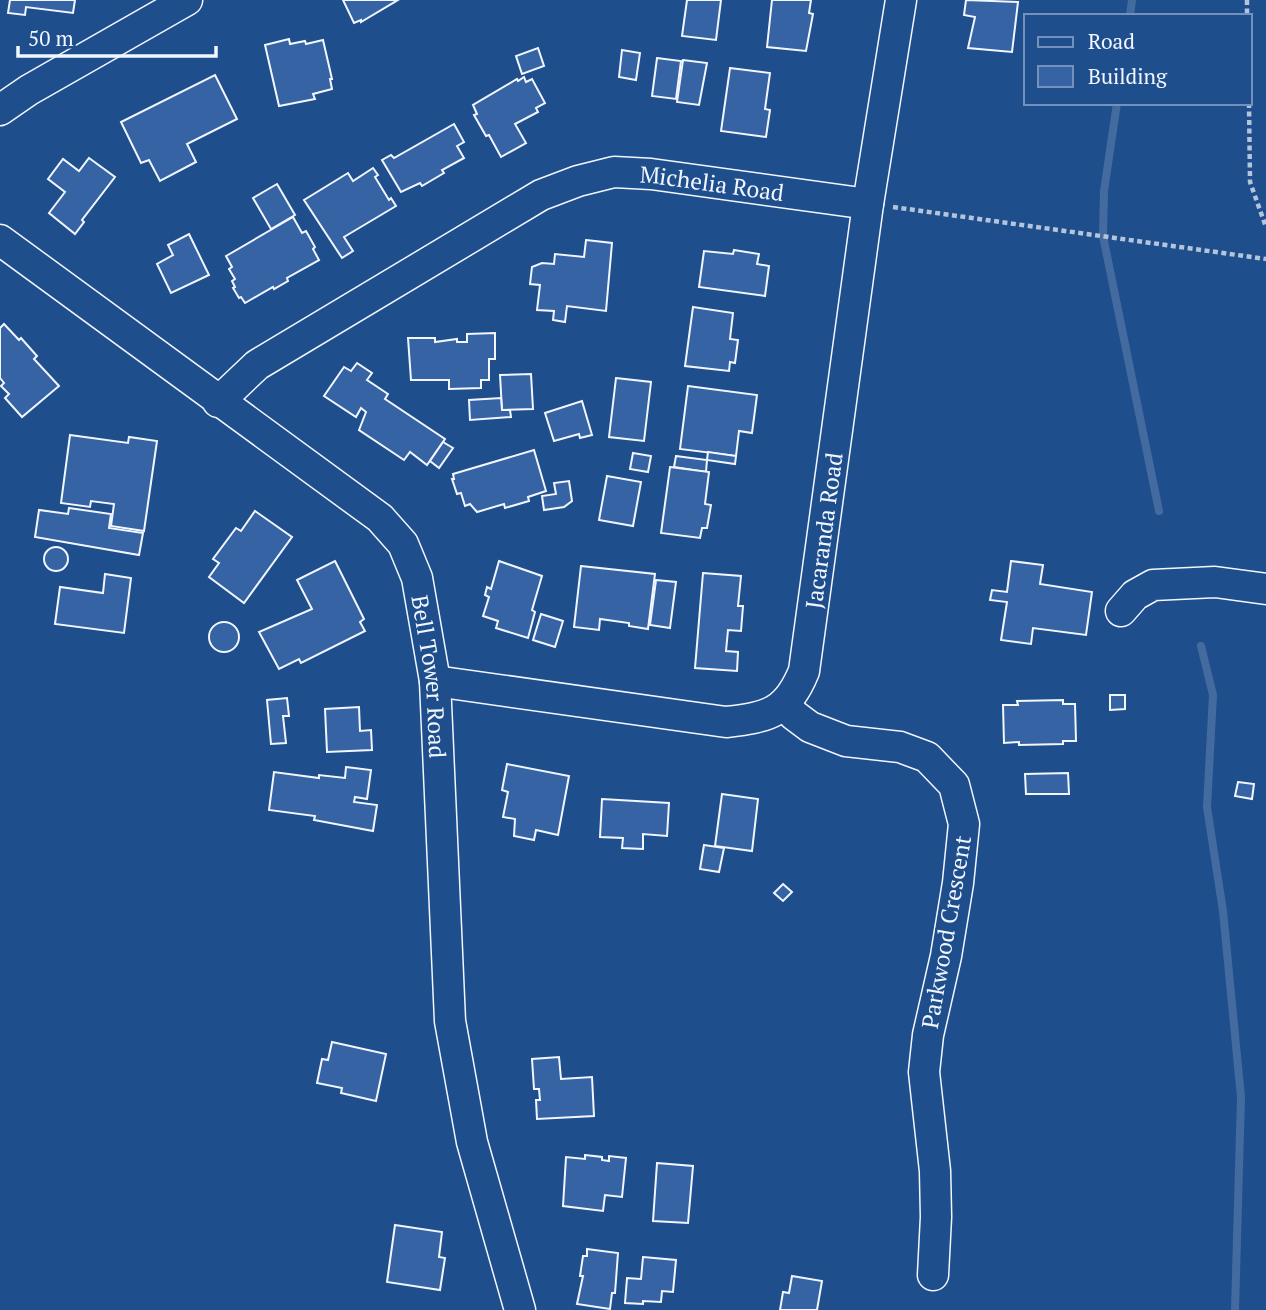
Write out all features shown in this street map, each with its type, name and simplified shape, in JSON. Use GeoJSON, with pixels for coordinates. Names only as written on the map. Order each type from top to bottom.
{"type":"FeatureCollection","features":[{"type":"Feature","properties":{"kind":"street"},"geometry":{"type":"LineString","coordinates":[[0,110],[29,90],[187,0]]}},
{"type":"Feature","properties":{"kind":"street","name":"Jacaranda Road"},"geometry":{"type":"LineString","coordinates":[[785,704],[795,693],[804,671],[868,204],[901,0]]}},
{"type":"Feature","properties":{"kind":"street","name":"Michelia Road"},"geometry":{"type":"LineString","coordinates":[[218,402],[257,365],[541,195],[578,181],[614,172],[651,174],[868,204]]}},
{"type":"Feature","properties":{"kind":"street","name":"Bell Tower Road"},"geometry":{"type":"LineString","coordinates":[[0,240],[380,518],[403,544],[417,578],[435,681],[450,1021],[472,1142],[520,1310]]}},
{"type":"Feature","properties":{"kind":"street"},"geometry":{"type":"LineString","coordinates":[[1121,611],[1135,596],[1153,585],[1215,582],[1266,589]]}},
{"type":"Feature","properties":{"kind":"street"},"geometry":{"type":"LineString","coordinates":[[435,681],[726,722],[755,719],[785,704]]}},
{"type":"Feature","properties":{"kind":"street","name":"Parkwood Crescent"},"geometry":{"type":"LineString","coordinates":[[785,704],[810,727],[846,741],[900,747],[927,757],[954,785],[964,824],[958,883],[946,956],[928,1035],[924,1072],[935,1171],[933,1275]]}},
{"type":"Feature","properties":{"kind":"path"},"geometry":{"type":"LineString","coordinates":[[1249,105],[1250,181],[1266,227]]}},
{"type":"Feature","properties":{"kind":"path"},"geometry":{"type":"LineString","coordinates":[[868,204],[1266,259]]}},
{"type":"Feature","properties":{"kind":"building"},"geometry":{"type":"Polygon","coordinates":[[[10,0],[75,0],[73,13],[26,7],[25,15],[8,13],[10,0]]]}},
{"type":"Feature","properties":{"kind":"building"},"geometry":{"type":"Polygon","coordinates":[[[343,0],[398,0],[361,22],[354,23],[343,0]]]}},
{"type":"Feature","properties":{"kind":"building"},"geometry":{"type":"Polygon","coordinates":[[[687,0],[721,0],[716,40],[682,36],[687,0]]]}},
{"type":"Feature","properties":{"kind":"building"},"geometry":{"type":"Polygon","coordinates":[[[772,0],[811,0],[809,13],[813,14],[806,51],[767,47],[772,0]]]}},
{"type":"Feature","properties":{"kind":"building"},"geometry":{"type":"Polygon","coordinates":[[[966,0],[1018,2],[1012,52],[968,48],[975,17],[964,15],[966,0]]]}},
{"type":"Feature","properties":{"kind":"building"},"geometry":{"type":"Polygon","coordinates":[[[289,39],[290,44],[323,40],[332,89],[313,94],[315,99],[279,106],[265,45],[289,39]]]}},
{"type":"Feature","properties":{"kind":"building"},"geometry":{"type":"Polygon","coordinates":[[[538,48],[544,66],[522,74],[516,56],[538,48]]]}},
{"type":"Feature","properties":{"kind":"building"},"geometry":{"type":"Polygon","coordinates":[[[622,50],[640,53],[636,80],[619,77],[622,50]]]}},
{"type":"Feature","properties":{"kind":"building"},"geometry":{"type":"Polygon","coordinates":[[[657,58],[681,61],[676,99],[652,96],[657,58]]]}},
{"type":"Feature","properties":{"kind":"building"},"geometry":{"type":"Polygon","coordinates":[[[683,60],[707,63],[699,105],[677,102],[683,60]]]}},
{"type":"Feature","properties":{"kind":"building"},"geometry":{"type":"Polygon","coordinates":[[[730,68],[770,73],[765,109],[770,110],[766,137],[721,131],[730,68]]]}},
{"type":"Feature","properties":{"kind":"building"},"geometry":{"type":"Polygon","coordinates":[[[215,75],[237,119],[187,144],[196,162],[160,181],[149,160],[141,163],[121,122],[215,75]]]}},
{"type":"Feature","properties":{"kind":"building"},"geometry":{"type":"Polygon","coordinates":[[[524,77],[526,82],[532,79],[545,103],[536,108],[538,112],[515,124],[526,143],[501,157],[474,115],[477,114],[473,105],[524,77]]]}},
{"type":"Feature","properties":{"kind":"building"},"geometry":{"type":"Polygon","coordinates":[[[454,124],[464,142],[457,146],[464,158],[442,170],[444,173],[422,186],[420,183],[401,192],[382,160],[391,155],[394,158],[454,124]]]}},
{"type":"Feature","properties":{"kind":"building"},"geometry":{"type":"Polygon","coordinates":[[[89,158],[115,177],[82,220],[84,222],[75,234],[49,213],[65,192],[48,179],[63,159],[79,171],[89,158]]]}},
{"type":"Feature","properties":{"kind":"building"},"geometry":{"type":"Polygon","coordinates":[[[373,168],[378,175],[375,177],[389,200],[391,198],[396,206],[344,237],[353,251],[342,258],[304,200],[348,173],[353,181],[373,168]]]}},
{"type":"Feature","properties":{"kind":"building"},"geometry":{"type":"Polygon","coordinates":[[[277,184],[295,215],[271,229],[253,198],[277,184]]]}},
{"type":"Feature","properties":{"kind":"building"},"geometry":{"type":"Polygon","coordinates":[[[293,217],[302,233],[306,231],[319,260],[287,278],[288,281],[245,303],[233,288],[235,287],[232,281],[235,279],[226,256],[293,217]]]}},
{"type":"Feature","properties":{"kind":"building"},"geometry":{"type":"Polygon","coordinates":[[[189,234],[209,275],[171,293],[157,264],[173,255],[168,245],[189,234]]]}},
{"type":"Feature","properties":{"kind":"building"},"geometry":{"type":"Polygon","coordinates":[[[586,240],[612,243],[606,311],[567,306],[565,322],[553,320],[554,311],[537,310],[540,285],[530,284],[532,267],[542,263],[554,264],[555,254],[584,257],[586,240]]]}},
{"type":"Feature","properties":{"kind":"building"},"geometry":{"type":"Polygon","coordinates":[[[734,250],[759,254],[757,264],[769,266],[765,296],[699,287],[704,251],[733,254],[734,250]]]}},
{"type":"Feature","properties":{"kind":"building"},"geometry":{"type":"Polygon","coordinates":[[[693,307],[733,313],[730,339],[738,340],[735,363],[730,362],[729,371],[685,366],[693,307]]]}},
{"type":"Feature","properties":{"kind":"building"},"geometry":{"type":"Polygon","coordinates":[[[4,324],[37,356],[34,359],[59,386],[22,417],[5,398],[9,394],[1,386],[4,383],[0,378],[0,328],[4,324]]]}},
{"type":"Feature","properties":{"kind":"building"},"geometry":{"type":"Polygon","coordinates":[[[495,333],[495,359],[489,359],[489,380],[481,380],[481,388],[449,389],[449,380],[411,380],[408,338],[435,338],[435,342],[457,339],[457,342],[467,342],[467,334],[495,333]]]}},
{"type":"Feature","properties":{"kind":"building"},"geometry":{"type":"Polygon","coordinates":[[[357,363],[372,373],[367,380],[388,394],[385,399],[445,439],[427,465],[410,452],[404,460],[359,430],[366,412],[361,408],[356,417],[324,396],[344,367],[351,371],[357,363]]]}},
{"type":"Feature","properties":{"kind":"building"},"geometry":{"type":"Polygon","coordinates":[[[531,374],[533,409],[502,410],[500,375],[531,374]]]}},
{"type":"Feature","properties":{"kind":"building"},"geometry":{"type":"Polygon","coordinates":[[[616,378],[651,382],[644,441],[609,437],[616,378]]]}},
{"type":"Feature","properties":{"kind":"building"},"geometry":{"type":"Polygon","coordinates":[[[688,386],[757,395],[752,433],[739,431],[736,456],[680,449],[688,386]]]}},
{"type":"Feature","properties":{"kind":"building"},"geometry":{"type":"Polygon","coordinates":[[[501,398],[502,410],[510,410],[511,417],[470,420],[469,400],[501,398]]]}},
{"type":"Feature","properties":{"kind":"building"},"geometry":{"type":"Polygon","coordinates":[[[582,401],[592,435],[580,438],[579,434],[554,441],[545,413],[582,401]]]}},
{"type":"Feature","properties":{"kind":"building"},"geometry":{"type":"Polygon","coordinates":[[[70,435],[128,443],[129,437],[157,441],[144,531],[111,526],[114,504],[91,501],[90,507],[61,503],[70,435]]]}},
{"type":"Feature","properties":{"kind":"building"},"geometry":{"type":"Polygon","coordinates":[[[443,442],[453,448],[439,468],[430,461],[443,442]]]}},
{"type":"Feature","properties":{"kind":"building"},"geometry":{"type":"Polygon","coordinates":[[[534,450],[546,491],[528,497],[529,501],[505,508],[504,504],[477,512],[470,504],[465,506],[461,493],[457,494],[453,474],[534,450]]]}},
{"type":"Feature","properties":{"kind":"building"},"geometry":{"type":"Polygon","coordinates":[[[708,452],[736,456],[735,464],[707,460],[708,452]]]}},
{"type":"Feature","properties":{"kind":"building"},"geometry":{"type":"Polygon","coordinates":[[[633,453],[651,456],[648,472],[630,469],[633,453]]]}},
{"type":"Feature","properties":{"kind":"building"},"geometry":{"type":"Polygon","coordinates":[[[676,456],[707,460],[706,472],[674,467],[676,456]]]}},
{"type":"Feature","properties":{"kind":"building"},"geometry":{"type":"Polygon","coordinates":[[[670,467],[709,472],[705,504],[711,505],[707,528],[702,528],[700,538],[661,533],[670,467]]]}},
{"type":"Feature","properties":{"kind":"building"},"geometry":{"type":"Polygon","coordinates":[[[607,476],[641,482],[633,526],[599,520],[607,476]]]}},
{"type":"Feature","properties":{"kind":"building"},"geometry":{"type":"Polygon","coordinates":[[[569,481],[572,501],[564,507],[544,510],[542,496],[556,494],[554,483],[569,481]]]}},
{"type":"Feature","properties":{"kind":"building"},"geometry":{"type":"Polygon","coordinates":[[[69,508],[111,514],[109,528],[143,533],[139,555],[35,537],[39,510],[68,514],[69,508]]]}},
{"type":"Feature","properties":{"kind":"building"},"geometry":{"type":"Polygon","coordinates":[[[255,511],[292,537],[244,603],[209,577],[219,563],[213,559],[236,528],[241,531],[255,511]]]}},
{"type":"Feature","properties":{"kind":"building"},"geometry":{"type":"Polygon","coordinates":[[[56,547],[64,551],[68,559],[64,567],[56,571],[48,567],[44,559],[48,551],[56,547]]]}},
{"type":"Feature","properties":{"kind":"building"},"geometry":{"type":"Polygon","coordinates":[[[335,561],[364,619],[360,622],[365,631],[301,663],[299,659],[279,669],[259,632],[312,609],[297,580],[335,561]]]}},
{"type":"Feature","properties":{"kind":"building"},"geometry":{"type":"Polygon","coordinates":[[[499,561],[542,576],[532,610],[535,612],[528,638],[496,628],[498,621],[483,616],[489,597],[485,595],[487,587],[491,589],[499,561]]]}},
{"type":"Feature","properties":{"kind":"building"},"geometry":{"type":"Polygon","coordinates":[[[1011,561],[1043,565],[1040,584],[1092,592],[1086,635],[1033,628],[1031,644],[1001,640],[1007,602],[990,600],[992,590],[1007,592],[1011,561]]]}},
{"type":"Feature","properties":{"kind":"building"},"geometry":{"type":"Polygon","coordinates":[[[581,566],[655,574],[648,629],[600,619],[599,630],[574,627],[581,566]]]}},
{"type":"Feature","properties":{"kind":"building"},"geometry":{"type":"Polygon","coordinates":[[[703,573],[741,576],[738,606],[743,606],[741,631],[728,630],[726,651],[738,652],[737,671],[695,668],[703,573]]]}},
{"type":"Feature","properties":{"kind":"building"},"geometry":{"type":"Polygon","coordinates":[[[105,574],[131,578],[124,633],[55,624],[60,587],[103,593],[105,574]]]}},
{"type":"Feature","properties":{"kind":"building"},"geometry":{"type":"Polygon","coordinates":[[[656,580],[676,582],[670,628],[650,625],[656,580]]]}},
{"type":"Feature","properties":{"kind":"building"},"geometry":{"type":"Polygon","coordinates":[[[541,614],[563,621],[555,647],[533,640],[541,614]]]}},
{"type":"Feature","properties":{"kind":"building"},"geometry":{"type":"Polygon","coordinates":[[[224,622],[230,623],[238,631],[238,643],[230,651],[224,652],[218,651],[210,643],[209,637],[210,631],[218,623],[224,622]]]}},
{"type":"Feature","properties":{"kind":"building"},"geometry":{"type":"Polygon","coordinates":[[[1110,695],[1125,695],[1125,709],[1110,710],[1110,695]]]}},
{"type":"Feature","properties":{"kind":"building"},"geometry":{"type":"Polygon","coordinates":[[[287,698],[289,716],[283,716],[286,743],[271,744],[267,700],[287,698]]]}},
{"type":"Feature","properties":{"kind":"building"},"geometry":{"type":"Polygon","coordinates":[[[1063,700],[1063,704],[1075,704],[1076,741],[1063,741],[1063,744],[1004,743],[1003,705],[1018,705],[1017,701],[1063,700]]]}},
{"type":"Feature","properties":{"kind":"building"},"geometry":{"type":"Polygon","coordinates":[[[359,707],[360,731],[371,730],[372,750],[327,752],[325,709],[359,707]]]}},
{"type":"Feature","properties":{"kind":"building"},"geometry":{"type":"Polygon","coordinates":[[[507,764],[569,776],[558,835],[536,830],[534,840],[514,836],[515,819],[503,817],[508,792],[502,790],[507,764]]]}},
{"type":"Feature","properties":{"kind":"building"},"geometry":{"type":"Polygon","coordinates":[[[346,767],[371,770],[367,799],[355,797],[354,802],[377,805],[373,831],[314,820],[315,816],[269,810],[274,772],[319,778],[319,775],[345,778],[346,767]]]}},
{"type":"Feature","properties":{"kind":"building"},"geometry":{"type":"Polygon","coordinates":[[[1068,773],[1069,794],[1026,794],[1025,774],[1068,773]]]}},
{"type":"Feature","properties":{"kind":"building"},"geometry":{"type":"Polygon","coordinates":[[[1238,782],[1254,784],[1252,799],[1235,796],[1238,782]]]}},
{"type":"Feature","properties":{"kind":"building"},"geometry":{"type":"Polygon","coordinates":[[[722,794],[758,799],[752,851],[715,846],[722,794]]]}},
{"type":"Feature","properties":{"kind":"building"},"geometry":{"type":"Polygon","coordinates":[[[602,799],[669,803],[667,836],[643,834],[643,849],[622,848],[623,838],[600,837],[602,799]]]}},
{"type":"Feature","properties":{"kind":"building"},"geometry":{"type":"Polygon","coordinates":[[[704,845],[724,848],[719,872],[700,869],[704,845]]]}},
{"type":"Feature","properties":{"kind":"building"},"geometry":{"type":"Polygon","coordinates":[[[783,884],[792,892],[783,901],[774,893],[783,884]]]}},
{"type":"Feature","properties":{"kind":"building"},"geometry":{"type":"Polygon","coordinates":[[[332,1042],[386,1054],[376,1101],[341,1093],[342,1088],[317,1083],[322,1059],[328,1060],[332,1042]]]}},
{"type":"Feature","properties":{"kind":"building"},"geometry":{"type":"Polygon","coordinates":[[[559,1057],[561,1079],[592,1077],[594,1116],[537,1119],[536,1100],[540,1100],[539,1089],[534,1089],[532,1059],[559,1057]]]}},
{"type":"Feature","properties":{"kind":"building"},"geometry":{"type":"Polygon","coordinates":[[[585,1155],[602,1157],[602,1160],[609,1161],[609,1156],[626,1158],[622,1197],[605,1195],[603,1211],[563,1206],[566,1157],[585,1159],[585,1155]]]}},
{"type":"Feature","properties":{"kind":"building"},"geometry":{"type":"Polygon","coordinates":[[[657,1163],[693,1166],[688,1223],[653,1221],[657,1163]]]}},
{"type":"Feature","properties":{"kind":"building"},"geometry":{"type":"Polygon","coordinates":[[[395,1225],[442,1232],[439,1257],[445,1258],[440,1290],[387,1282],[395,1225]]]}},
{"type":"Feature","properties":{"kind":"building"},"geometry":{"type":"Polygon","coordinates":[[[587,1249],[618,1253],[615,1293],[612,1293],[610,1309],[577,1304],[583,1276],[580,1276],[583,1256],[587,1256],[587,1249]]]}},
{"type":"Feature","properties":{"kind":"building"},"geometry":{"type":"Polygon","coordinates":[[[643,1257],[676,1260],[673,1292],[662,1291],[661,1302],[625,1303],[627,1278],[641,1279],[643,1257]]]}},
{"type":"Feature","properties":{"kind":"building"},"geometry":{"type":"Polygon","coordinates":[[[792,1276],[822,1281],[817,1310],[780,1310],[783,1292],[789,1293],[792,1276]]]}},
{"type":"Feature","properties":{"kind":"waterway"},"geometry":{"type":"LineString","coordinates":[[1130,14],[1132,0]]}},
{"type":"Feature","properties":{"kind":"waterway"},"geometry":{"type":"LineString","coordinates":[[1117,105],[1104,191],[1103,236],[1159,511]]}},
{"type":"Feature","properties":{"kind":"waterway"},"geometry":{"type":"LineString","coordinates":[[1201,646],[1213,695],[1207,807],[1223,911],[1241,1097],[1235,1310]]}}]}
